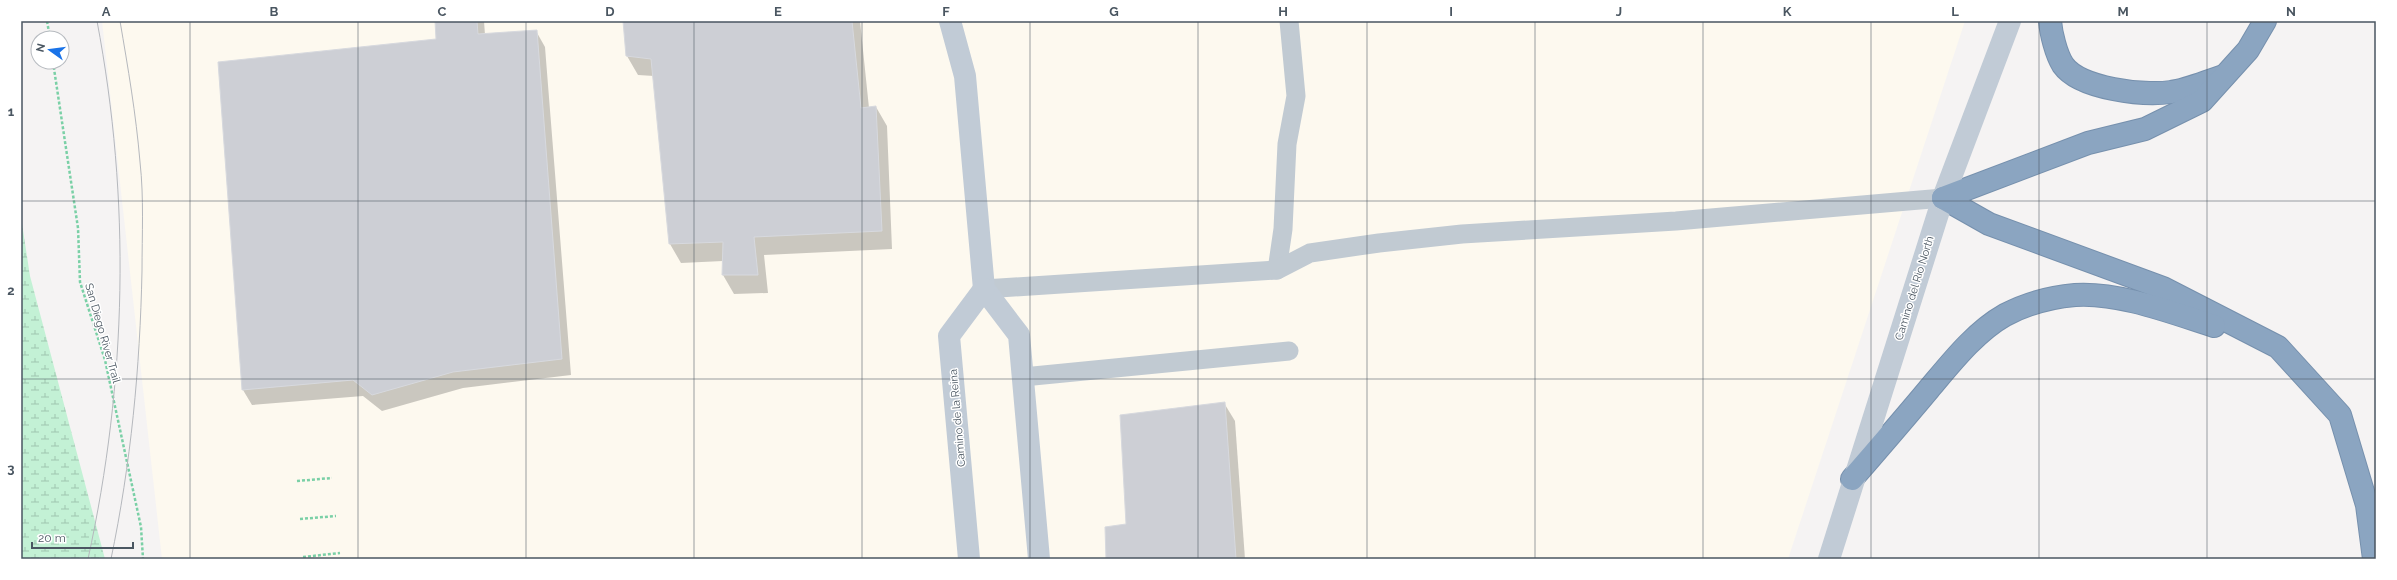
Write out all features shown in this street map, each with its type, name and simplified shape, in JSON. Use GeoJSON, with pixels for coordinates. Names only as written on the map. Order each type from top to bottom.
{"type":"FeatureCollection","features":[{"type":"Feature","properties":{"kind":"highway"},"geometry":{"type":"LineString","coordinates":[[2050,21],[2062,64],[2070,72],[2096,85],[2130,93],[2172,92],[2225,75]]}},
{"type":"Feature","properties":{"kind":"highway"},"geometry":{"type":"LineString","coordinates":[[1943,198],[2088,143],[2145,128],[2202,101],[2248,50],[2266,21]]}},
{"type":"Feature","properties":{"kind":"highway"},"geometry":{"type":"LineString","coordinates":[[1943,198],[1989,224],[2163,288],[2278,347],[2340,415],[2367,505],[2374,559]]}},
{"type":"Feature","properties":{"kind":"highway"},"geometry":{"type":"LineString","coordinates":[[1852,479],[1947,369],[1976,338],[2005,315],[2039,301],[2076,295],[2108,297],[2161,309],[2278,347]]}},
{"type":"Feature","properties":{"kind":"main road"},"geometry":{"type":"LineString","coordinates":[[950,21],[965,76],[984,289],[1019,335],[1039,559]]}},
{"type":"Feature","properties":{"kind":"main road","name":"Camino del Rio North"},"geometry":{"type":"LineString","coordinates":[[1829,559],[1852,479],[1943,198],[2010,21]]}},
{"type":"Feature","properties":{"kind":"main road","name":"Camino de la Reina"},"geometry":{"type":"LineString","coordinates":[[969,559],[949,336],[984,289]]}},
{"type":"Feature","properties":{"kind":"lane"},"geometry":{"type":"LineString","coordinates":[[1277,270],[1283,228],[1287,144],[1296,96],[1289,21]]}},
{"type":"Feature","properties":{"kind":"lane"},"geometry":{"type":"LineString","coordinates":[[984,289],[1277,270],[1310,253],[1379,243],[1462,234],[1676,221],[1943,198]]}},
{"type":"Feature","properties":{"kind":"lane"},"geometry":{"type":"LineString","coordinates":[[1023,377],[1289,351]]}},
{"type":"Feature","properties":{"kind":"path","name":"San Diego River Trail"},"geometry":{"type":"LineString","coordinates":[[54,70],[78,228],[80,282],[105,360],[141,527],[143,559]]}},
{"type":"Feature","properties":{"kind":"path"},"geometry":{"type":"LineString","coordinates":[[297,481],[332,478]]}},
{"type":"Feature","properties":{"kind":"path"},"geometry":{"type":"LineString","coordinates":[[300,520],[336,516]]}},
{"type":"Feature","properties":{"kind":"path"},"geometry":{"type":"LineString","coordinates":[[303,557],[340,553]]}},
{"type":"Feature","properties":{"kind":"shaded area"},"geometry":{"type":"Polygon","coordinates":[[[102,21],[1965,21],[1788,559],[162,559],[102,21]]]}},
{"type":"Feature","properties":{"kind":"green space"},"geometry":{"type":"Polygon","coordinates":[[[21,217],[30,276],[105,559],[21,559],[21,217]]]}},
{"type":"Feature","properties":{"kind":"building"},"geometry":{"type":"Polygon","coordinates":[[[435,21],[477,21],[478,34],[537,30],[562,359],[453,372],[372,395],[353,380],[242,390],[218,62],[436,39],[435,21]]]}},
{"type":"Feature","properties":{"kind":"building"},"geometry":{"type":"Polygon","coordinates":[[[623,21],[852,21],[861,108],[876,106],[882,231],[754,237],[758,275],[722,275],[723,242],[669,244],[651,59],[626,56],[623,21]]]}},
{"type":"Feature","properties":{"kind":"building"},"geometry":{"type":"Polygon","coordinates":[[[1225,402],[1236,559],[1106,559],[1105,527],[1126,524],[1120,415],[1225,402]]]}},
{"type":"Feature","properties":{"kind":"tram line"},"geometry":{"type":"LineString","coordinates":[[88,559],[101,492],[111,425],[117,358],[120,290],[119,223],[115,156],[108,88],[97,21]]}},
{"type":"Feature","properties":{"kind":"tram line"},"geometry":{"type":"LineString","coordinates":[[111,559],[124,487],[137,379],[142,271],[141,176],[134,109],[120,21]]}}]}
